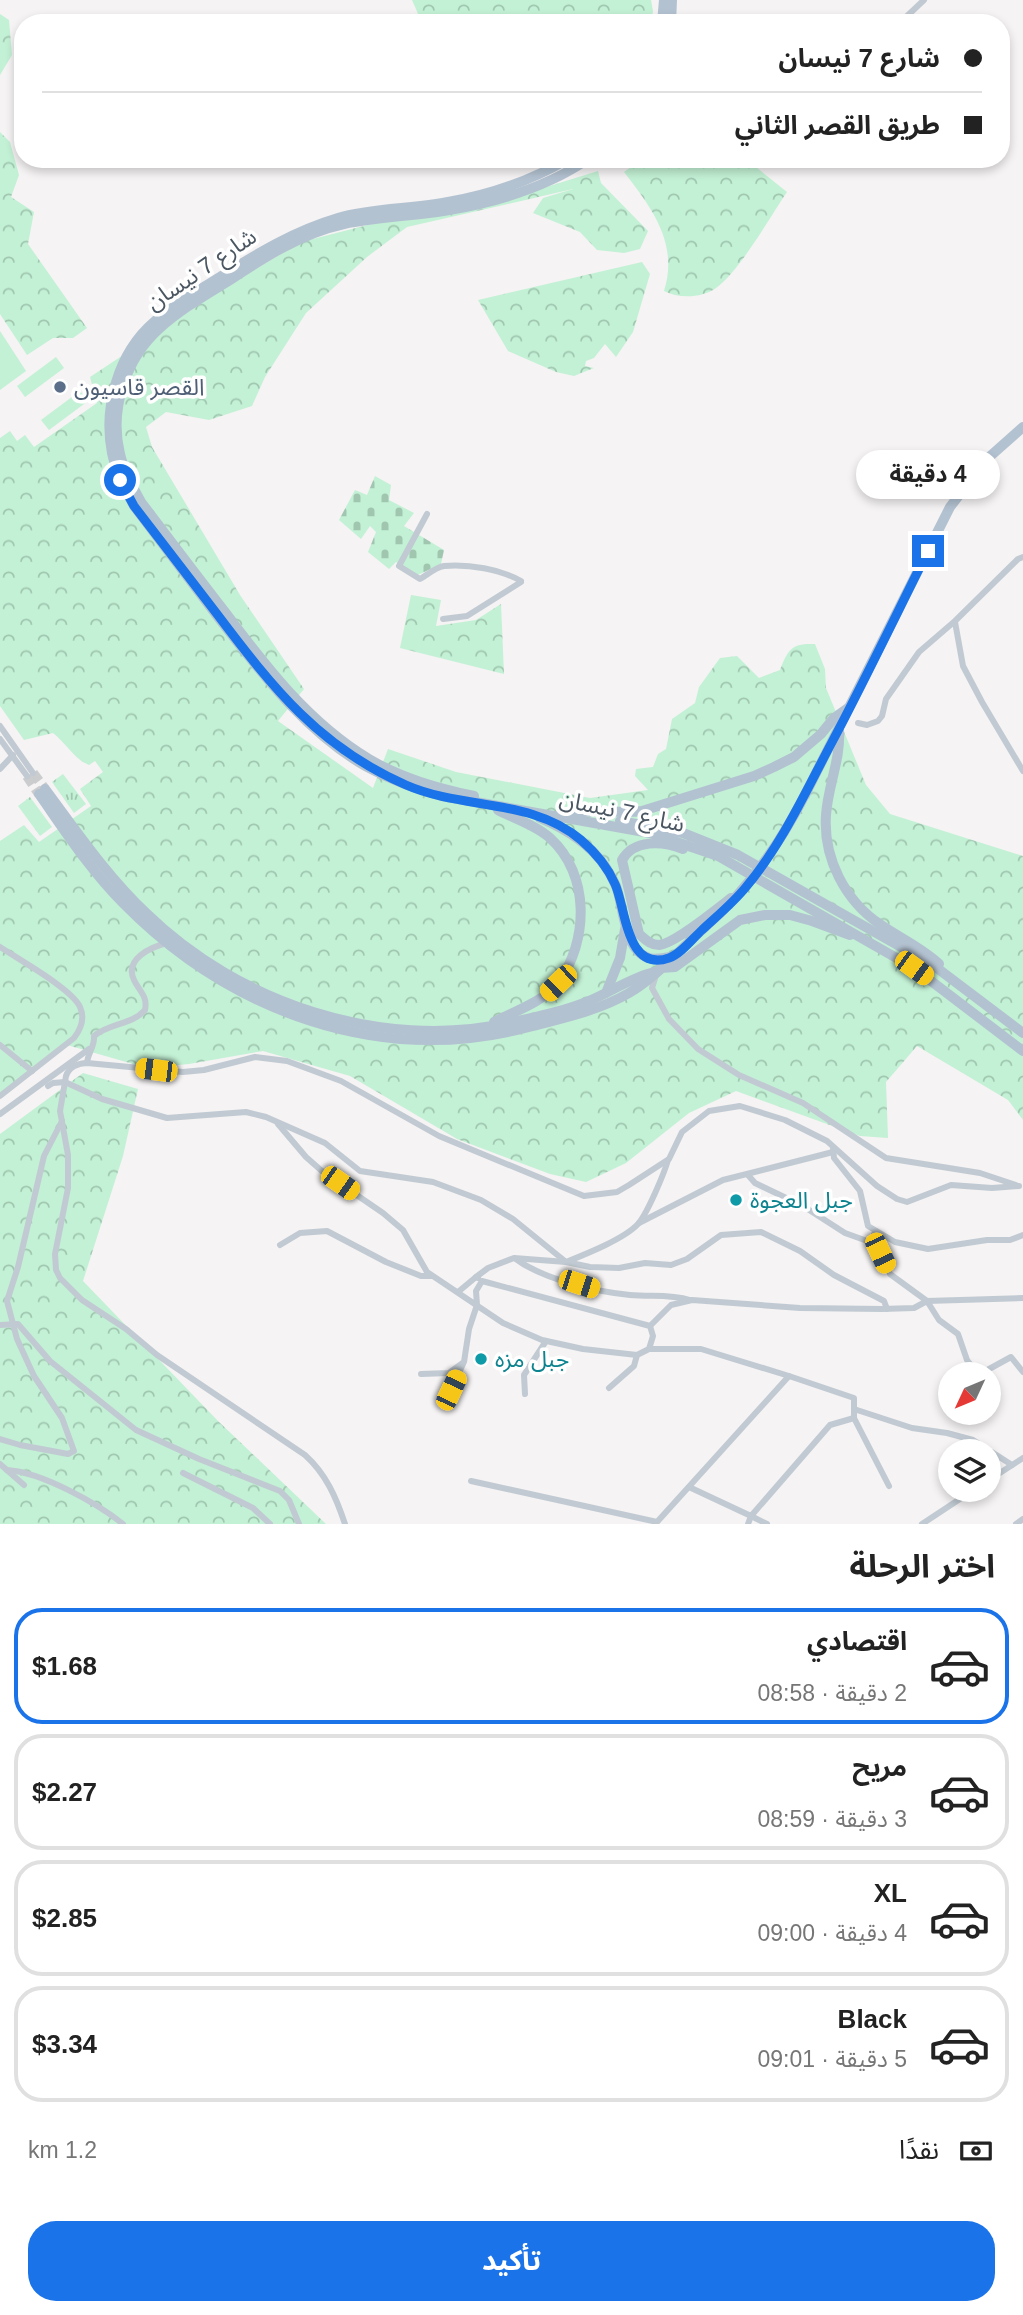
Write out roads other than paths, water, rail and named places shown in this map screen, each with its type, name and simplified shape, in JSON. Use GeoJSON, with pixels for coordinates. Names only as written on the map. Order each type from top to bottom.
{"type":"FeatureCollection","features":[{"type":"Feature","properties":{"kind":"main road","name":"شارع 7 نيسان"},"geometry":{"type":"LineString","coordinates":[[548,168],[481,195],[340,217],[293,234],[173,307],[152,323],[125,361],[116,382],[110,411],[112,453],[120,480],[134,506],[264,676],[317,731],[368,767],[411,787],[442,796],[650,833],[718,856],[914,968],[1023,1051]]}},
{"type":"Feature","properties":{"kind":"main road","name":"شارع 7 نيسان"},"geometry":{"type":"LineString","coordinates":[[576,168],[483,202],[450,210],[342,224],[275,252],[177,313],[142,348],[123,384],[118,412],[120,452],[128,477],[141,502],[270,671],[323,725],[372,761],[442,789],[573,814],[649,825],[683,833],[738,855],[922,959],[971,992],[1023,1033]]}},
{"type":"Feature","properties":{"kind":"main road"},"geometry":{"type":"LineString","coordinates":[[863,939],[801,918],[765,915],[740,920],[675,967],[659,970],[635,978],[565,1010],[483,1027],[415,1029],[360,1024],[305,1010],[258,991],[187,948],[146,913],[107,872],[42,792],[100,878],[121,901],[167,943],[219,981],[272,1008],[339,1028],[410,1040],[470,1037],[512,1031],[596,1009],[629,993],[659,970],[703,924],[747,887],[794,818],[950,507],[988,459],[1023,427]]}},
{"type":"Feature","properties":{"kind":"main road"},"geometry":{"type":"LineString","coordinates":[[573,814],[584,810],[624,813],[642,811],[754,776],[794,757],[851,706]]}},
{"type":"Feature","properties":{"kind":"main road"},"geometry":{"type":"LineString","coordinates":[[839,729],[841,748],[826,814],[828,851],[840,881],[859,906],[878,924],[929,955],[971,992]]}},
{"type":"Feature","properties":{"kind":"main road"},"geometry":{"type":"LineString","coordinates":[[483,1027],[544,996],[558,983],[580,928],[582,911],[574,876],[553,840],[541,831],[485,804]]}},
{"type":"Feature","properties":{"kind":"main road"},"geometry":{"type":"LineString","coordinates":[[524,811],[561,827],[580,839],[605,866],[616,886],[633,943],[646,957],[670,957]]}},
{"type":"Feature","properties":{"kind":"main road"},"geometry":{"type":"LineString","coordinates":[[703,924],[659,945],[648,942],[639,934],[635,924],[622,860],[634,847],[652,844],[718,856]]}},
{"type":"Feature","properties":{"kind":"main road"},"geometry":{"type":"LineString","coordinates":[[606,993],[620,958],[625,922]]}},
{"type":"Feature","properties":{"kind":"street"},"geometry":{"type":"LineString","coordinates":[[909,14],[924,0]]}},
{"type":"Feature","properties":{"kind":"street"},"geometry":{"type":"LineString","coordinates":[[427,514],[399,566],[410,575],[420,579],[442,566],[465,567],[507,573],[521,582],[467,616],[443,620]]}},
{"type":"Feature","properties":{"kind":"street"},"geometry":{"type":"LineString","coordinates":[[858,723],[878,721],[886,699],[908,666],[930,642],[1023,557]]}},
{"type":"Feature","properties":{"kind":"street"},"geometry":{"type":"LineString","coordinates":[[955,621],[963,666],[1023,771]]}},
{"type":"Feature","properties":{"kind":"street"},"geometry":{"type":"LineString","coordinates":[[0,726],[30,775]]}},
{"type":"Feature","properties":{"kind":"street"},"geometry":{"type":"LineString","coordinates":[[0,739],[15,753]]}},
{"type":"Feature","properties":{"kind":"street"},"geometry":{"type":"LineString","coordinates":[[0,769],[15,753]]}},
{"type":"Feature","properties":{"kind":"street"},"geometry":{"type":"LineString","coordinates":[[87,1063],[94,1036],[132,1020],[145,1010],[146,1001],[132,977],[132,967],[135,960],[146,951],[167,943]]}},
{"type":"Feature","properties":{"kind":"street"},"geometry":{"type":"LineString","coordinates":[[0,947],[69,993],[82,1011],[82,1023],[74,1038],[0,1096]]}},
{"type":"Feature","properties":{"kind":"street"},"geometry":{"type":"LineString","coordinates":[[659,970],[652,988],[669,1019],[698,1049],[739,1074],[803,1103],[886,1158],[980,1173],[1021,1186]]}},
{"type":"Feature","properties":{"kind":"street"},"geometry":{"type":"LineString","coordinates":[[0,1114],[94,1044]]}},
{"type":"Feature","properties":{"kind":"street"},"geometry":{"type":"LineString","coordinates":[[0,1045],[32,1072]]}},
{"type":"Feature","properties":{"kind":"street"},"geometry":{"type":"LineString","coordinates":[[345,1524],[327,1481],[315,1464],[157,1355],[126,1329],[73,1293],[60,1278],[55,1254],[68,1188],[68,1155],[60,1111],[68,1071],[72,1067],[87,1063],[183,1072],[204,1070],[255,1057],[287,1061],[341,1081],[439,1136],[584,1196],[617,1192],[669,1159]]}},
{"type":"Feature","properties":{"kind":"street"},"geometry":{"type":"LineString","coordinates":[[48,1086],[65,1082],[102,1099],[156,1116],[177,1118],[246,1112],[255,1114],[325,1143],[360,1171],[433,1182],[481,1200],[513,1219],[566,1262]]}},
{"type":"Feature","properties":{"kind":"street"},"geometry":{"type":"LineString","coordinates":[[638,1224],[682,1132],[709,1111],[740,1106],[785,1120],[827,1141],[877,1186],[907,1202],[951,1185],[992,1188],[1021,1186]]}},
{"type":"Feature","properties":{"kind":"street"},"geometry":{"type":"LineString","coordinates":[[0,1439],[68,1454],[74,1451],[62,1418],[34,1376],[12,1324],[7,1296],[21,1255],[44,1156],[62,1121]]}},
{"type":"Feature","properties":{"kind":"street"},"geometry":{"type":"LineString","coordinates":[[278,1124],[306,1157],[323,1172],[403,1230],[427,1272],[503,1323],[546,1341],[583,1349],[636,1355],[649,1349],[701,1349],[854,1398],[853,1418],[889,1486]]}},
{"type":"Feature","properties":{"kind":"street"},"geometry":{"type":"LineString","coordinates":[[566,1262],[602,1247],[638,1224],[723,1180],[833,1149]]}},
{"type":"Feature","properties":{"kind":"street"},"geometry":{"type":"LineString","coordinates":[[833,1149],[834,1158],[860,1191],[868,1226],[895,1242],[928,1249],[987,1240],[1010,1240],[1023,1236]]}},
{"type":"Feature","properties":{"kind":"street"},"geometry":{"type":"LineString","coordinates":[[748,1175],[755,1183],[803,1206],[845,1233],[870,1242],[880,1253],[890,1274],[927,1301],[939,1320],[958,1334],[969,1362]]}},
{"type":"Feature","properties":{"kind":"street"},"geometry":{"type":"LineString","coordinates":[[280,1245],[300,1233],[327,1231],[386,1262],[421,1276],[433,1275]]}},
{"type":"Feature","properties":{"kind":"street"},"geometry":{"type":"LineString","coordinates":[[870,1242],[877,1231]]}},
{"type":"Feature","properties":{"kind":"street"},"geometry":{"type":"LineString","coordinates":[[458,1292],[479,1279],[488,1268],[514,1258],[566,1262],[590,1267],[620,1268],[645,1263],[671,1265],[687,1259],[722,1235],[761,1232],[800,1251],[834,1275],[884,1301],[887,1309]]}},
{"type":"Feature","properties":{"kind":"street"},"geometry":{"type":"LineString","coordinates":[[514,1258],[529,1269],[596,1290],[632,1295],[672,1295],[692,1300],[800,1308],[887,1309],[914,1308],[927,1301],[1023,1298]]}},
{"type":"Feature","properties":{"kind":"street"},"geometry":{"type":"LineString","coordinates":[[451,1390],[464,1362],[469,1329],[477,1305],[479,1279]]}},
{"type":"Feature","properties":{"kind":"street"},"geometry":{"type":"LineString","coordinates":[[479,1279],[650,1326]]}},
{"type":"Feature","properties":{"kind":"street"},"geometry":{"type":"LineString","coordinates":[[650,1326],[671,1305],[692,1300]]}},
{"type":"Feature","properties":{"kind":"street"},"geometry":{"type":"LineString","coordinates":[[0,1325],[18,1324],[22,1327],[40,1352],[136,1430],[198,1459],[280,1491],[289,1500],[299,1524]]}},
{"type":"Feature","properties":{"kind":"street"},"geometry":{"type":"LineString","coordinates":[[649,1349],[653,1336],[650,1326]]}},
{"type":"Feature","properties":{"kind":"street"},"geometry":{"type":"LineString","coordinates":[[525,1394],[524,1375],[546,1341]]}},
{"type":"Feature","properties":{"kind":"street"},"geometry":{"type":"LineString","coordinates":[[609,1388],[634,1366],[636,1355]]}},
{"type":"Feature","properties":{"kind":"street"},"geometry":{"type":"LineString","coordinates":[[1001,1362],[1011,1357],[1023,1372]]}},
{"type":"Feature","properties":{"kind":"street"},"geometry":{"type":"LineString","coordinates":[[421,1374],[449,1373],[464,1362]]}},
{"type":"Feature","properties":{"kind":"street"},"geometry":{"type":"LineString","coordinates":[[471,1481],[657,1522],[789,1376]]}},
{"type":"Feature","properties":{"kind":"street"},"geometry":{"type":"LineString","coordinates":[[854,1409],[912,1428],[973,1440],[1012,1465]]}},
{"type":"Feature","properties":{"kind":"street"},"geometry":{"type":"LineString","coordinates":[[748,1524],[751,1516],[830,1425],[853,1418]]}},
{"type":"Feature","properties":{"kind":"street"},"geometry":{"type":"LineString","coordinates":[[1001,1472],[1023,1458]]}},
{"type":"Feature","properties":{"kind":"street"},"geometry":{"type":"LineString","coordinates":[[0,1464],[24,1485]]}},
{"type":"Feature","properties":{"kind":"street"},"geometry":{"type":"LineString","coordinates":[[6,1471],[33,1476],[60,1487],[98,1506],[123,1524]]}},
{"type":"Feature","properties":{"kind":"street"},"geometry":{"type":"LineString","coordinates":[[183,1473],[253,1508],[270,1524]]}},
{"type":"Feature","properties":{"kind":"street"},"geometry":{"type":"LineString","coordinates":[[689,1487],[768,1524]]}},
{"type":"Feature","properties":{"kind":"street"},"geometry":{"type":"LineString","coordinates":[[922,1524],[955,1502]]}},
{"type":"Feature","properties":{"kind":"street"},"geometry":{"type":"LineString","coordinates":[[1016,1524],[1023,1519]]}},
{"type":"Feature","properties":{"kind":"tunnel"},"geometry":{"type":"LineString","coordinates":[[33,773],[45,789]]}},
{"type":"Feature","properties":{"kind":"tunnel"},"geometry":{"type":"LineString","coordinates":[[27,776],[39,794]]}},
{"type":"Feature","properties":{"kind":"place","name":"القصر قاسيون"},"geometry":{"type":"Point","coordinates":[60,387]}},
{"type":"Feature","properties":{"kind":"place","name":"جبل العجوة"},"geometry":{"type":"Point","coordinates":[736,1200]}},
{"type":"Feature","properties":{"kind":"place","name":"جبل مزه"},"geometry":{"type":"Point","coordinates":[481,1359]}}]}
